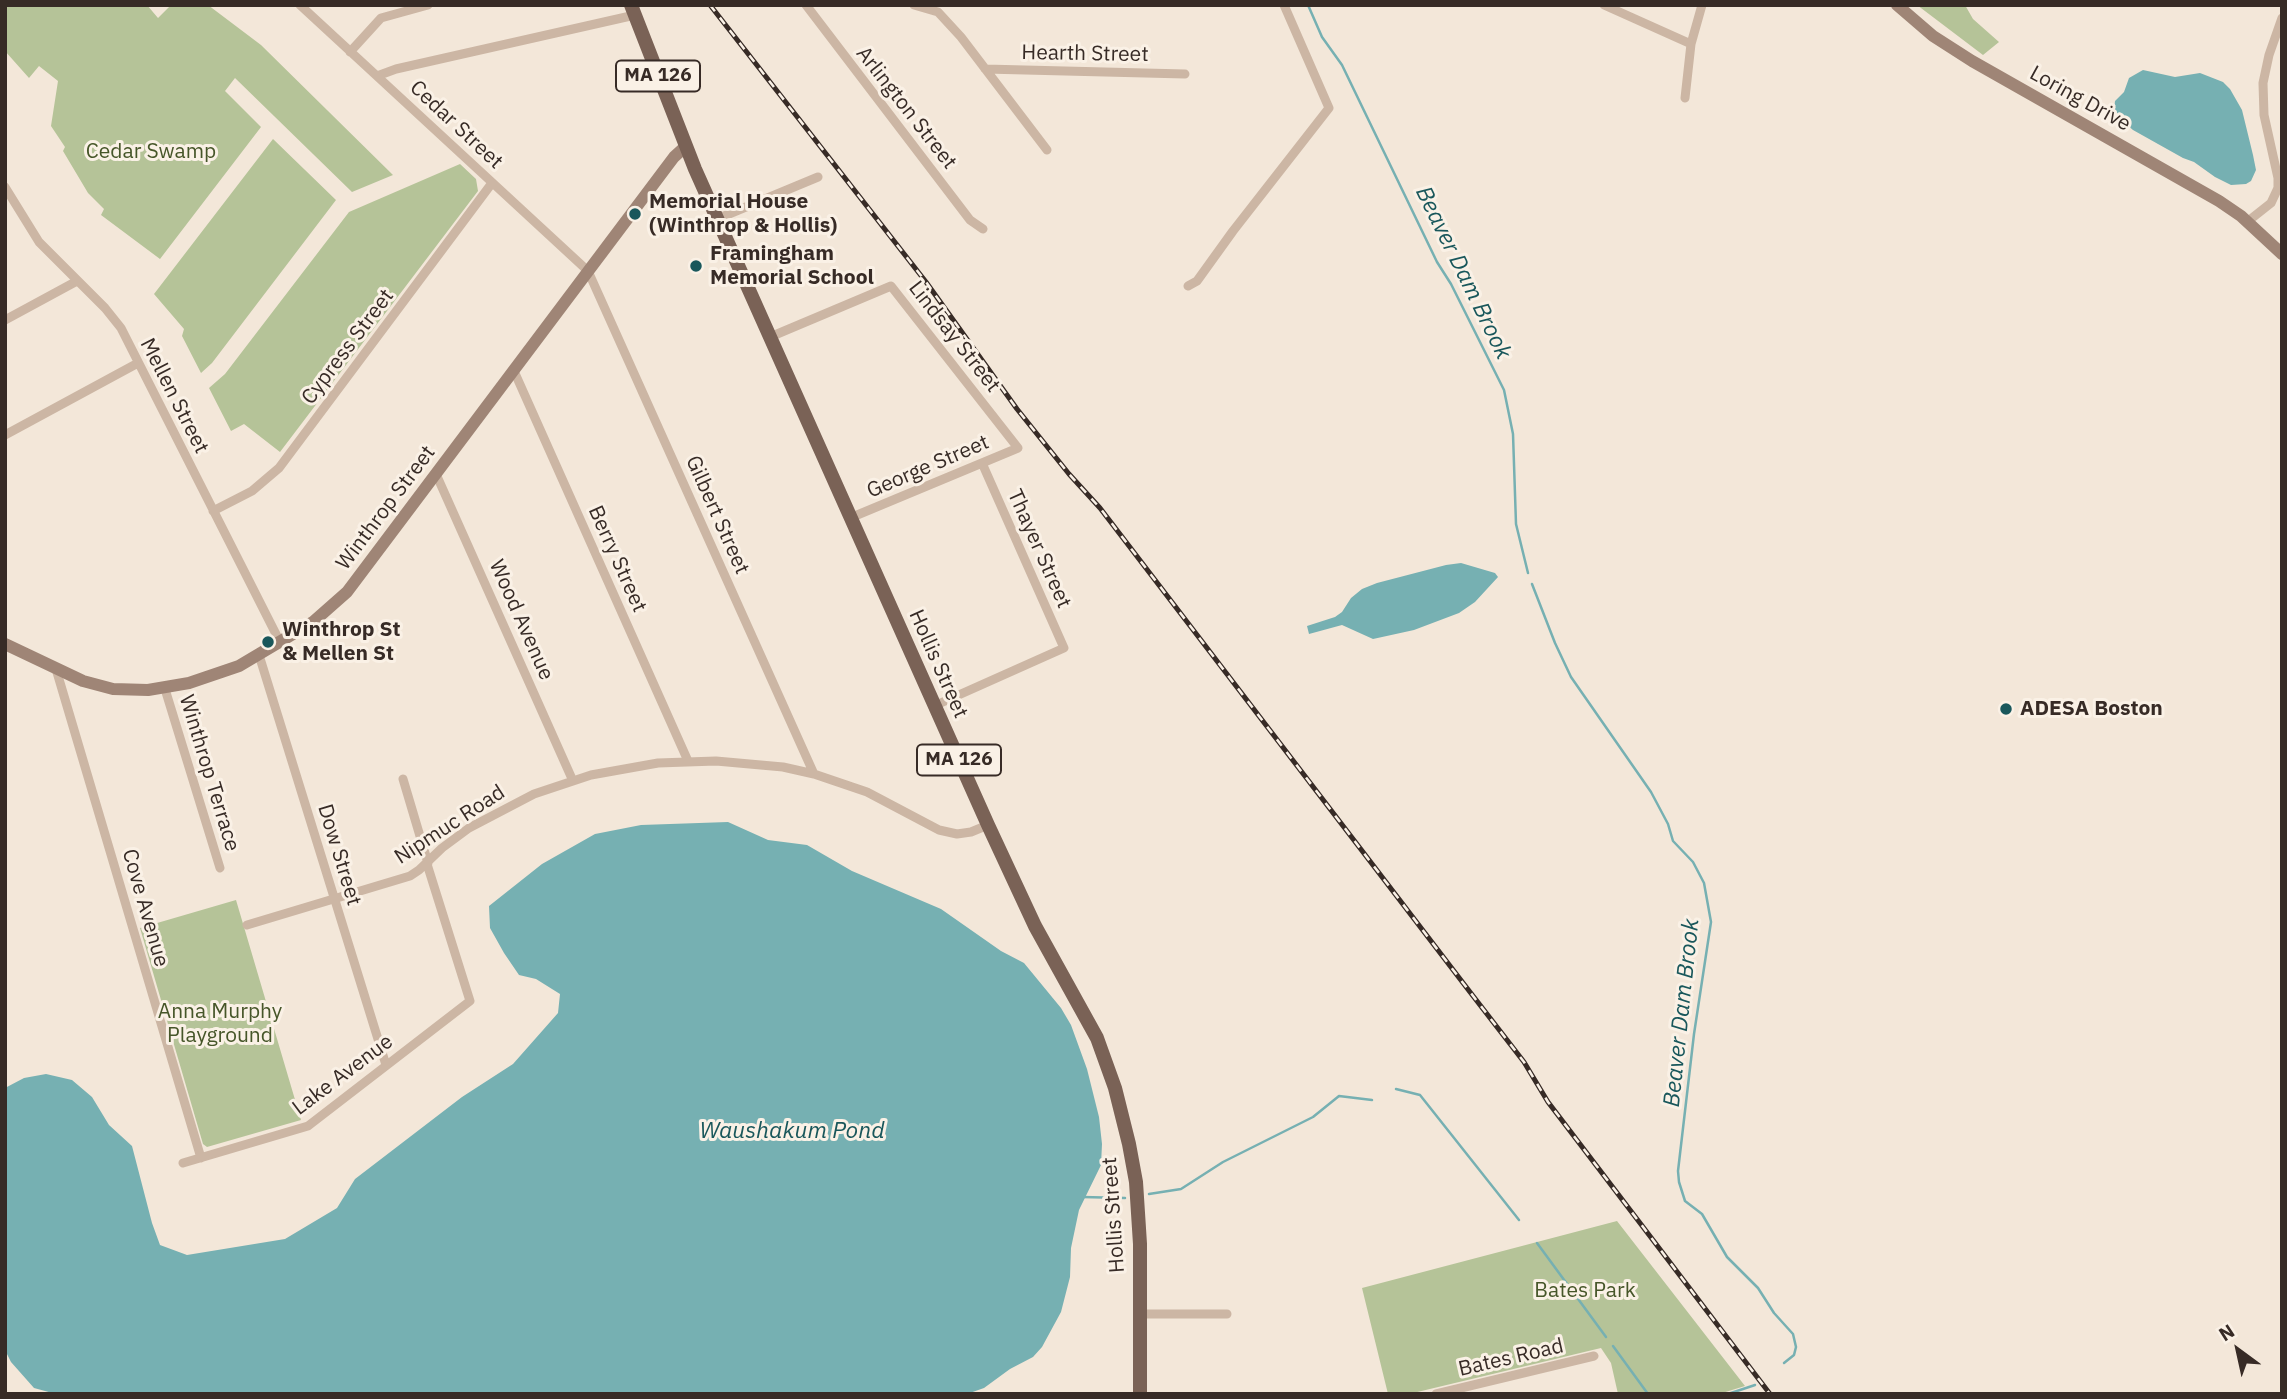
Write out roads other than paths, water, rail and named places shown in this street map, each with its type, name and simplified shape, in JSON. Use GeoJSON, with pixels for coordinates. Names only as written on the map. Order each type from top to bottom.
{"type":"FeatureCollection","features":[{"type":"Feature","properties":{"kind":"main road","name":"Hollis Street"},"geometry":{"type":"LineString","coordinates":[[633,10],[685,146],[934,706],[1035,926],[1097,1038],[1115,1088],[1136,1182],[1140,1244],[1140,1394]]}},
{"type":"Feature","properties":{"kind":"street","name":"Cedar Street"},"geometry":{"type":"LineString","coordinates":[[300,5],[588,271]]}},
{"type":"Feature","properties":{"kind":"street"},"geometry":{"type":"LineString","coordinates":[[350,52],[381,18],[428,5]]}},
{"type":"Feature","properties":{"kind":"street"},"geometry":{"type":"LineString","coordinates":[[807,6],[818,5]]}},
{"type":"Feature","properties":{"kind":"street"},"geometry":{"type":"LineString","coordinates":[[914,5],[938,12],[961,37],[1046,150]]}},
{"type":"Feature","properties":{"kind":"street"},"geometry":{"type":"LineString","coordinates":[[1188,286],[1196,281],[1329,108],[1284,5]]}},
{"type":"Feature","properties":{"kind":"street"},"geometry":{"type":"LineString","coordinates":[[1604,5],[1691,44]]}},
{"type":"Feature","properties":{"kind":"street"},"geometry":{"type":"LineString","coordinates":[[1685,98],[1691,44],[1702,5]]}},
{"type":"Feature","properties":{"kind":"street","name":"Loring Drive"},"geometry":{"type":"LineString","coordinates":[[1897,5],[1957,52],[2199,188],[2248,222],[2282,254]]}},
{"type":"Feature","properties":{"kind":"street","name":"Arlington Street"},"geometry":{"type":"LineString","coordinates":[[807,6],[970,220],[983,229]]}},
{"type":"Feature","properties":{"kind":"street"},"geometry":{"type":"LineString","coordinates":[[377,76],[633,10]]}},
{"type":"Feature","properties":{"kind":"street"},"geometry":{"type":"LineString","coordinates":[[2248,222],[2271,202],[2278,188],[2264,115],[2263,83],[2282,18]]}},
{"type":"Feature","properties":{"kind":"street","name":"Hearth Street"},"geometry":{"type":"LineString","coordinates":[[985,69],[1185,74]]}},
{"type":"Feature","properties":{"kind":"street","name":"Winthrop Street"},"geometry":{"type":"LineString","coordinates":[[5,644],[83,681],[131,691],[165,689],[215,675],[259,656],[318,618],[347,592],[674,157],[685,146]]}},
{"type":"Feature","properties":{"kind":"street"},"geometry":{"type":"LineString","coordinates":[[717,219],[818,177]]}},
{"type":"Feature","properties":{"kind":"street","name":"Cypress Street"},"geometry":{"type":"LineString","coordinates":[[213,511],[252,491],[279,468],[492,183]]}},
{"type":"Feature","properties":{"kind":"street","name":"Mellen Street"},"geometry":{"type":"LineString","coordinates":[[5,187],[39,242],[113,317],[280,642]]}},
{"type":"Feature","properties":{"kind":"street","name":"Gilbert Street"},"geometry":{"type":"LineString","coordinates":[[588,271],[814,774]]}},
{"type":"Feature","properties":{"kind":"street"},"geometry":{"type":"LineString","coordinates":[[5,320],[77,281]]}},
{"type":"Feature","properties":{"kind":"street","name":"Lindsay Street"},"geometry":{"type":"LineString","coordinates":[[770,337],[891,286],[1018,448]]}},
{"type":"Feature","properties":{"kind":"street"},"geometry":{"type":"LineString","coordinates":[[5,435],[138,363]]}},
{"type":"Feature","properties":{"kind":"street","name":"Berry Street"},"geometry":{"type":"LineString","coordinates":[[514,371],[688,761]]}},
{"type":"Feature","properties":{"kind":"street","name":"George Street"},"geometry":{"type":"LineString","coordinates":[[850,518],[1018,448]]}},
{"type":"Feature","properties":{"kind":"street","name":"Thayer Street"},"geometry":{"type":"LineString","coordinates":[[934,706],[1064,648],[982,463]]}},
{"type":"Feature","properties":{"kind":"street","name":"Wood Avenue"},"geometry":{"type":"LineString","coordinates":[[436,474],[573,781]]}},
{"type":"Feature","properties":{"kind":"street","name":"Dow Street"},"geometry":{"type":"LineString","coordinates":[[259,656],[386,1065]]}},
{"type":"Feature","properties":{"kind":"street","name":"Cove Avenue"},"geometry":{"type":"LineString","coordinates":[[56,669],[201,1158]]}},
{"type":"Feature","properties":{"kind":"street","name":"Winthrop Terrace"},"geometry":{"type":"LineString","coordinates":[[165,689],[220,868]]}},
{"type":"Feature","properties":{"kind":"street","name":"Nipmuc Road"},"geometry":{"type":"LineString","coordinates":[[247,925],[410,876],[454,839],[499,811],[534,794],[633,766],[688,761],[755,763],[814,774],[867,792],[939,830],[957,834],[988,825]]}},
{"type":"Feature","properties":{"kind":"street"},"geometry":{"type":"LineString","coordinates":[[403,779],[427,863]]}},
{"type":"Feature","properties":{"kind":"street","name":"Lake Avenue"},"geometry":{"type":"LineString","coordinates":[[183,1163],[302,1130],[470,1001],[427,863]]}},
{"type":"Feature","properties":{"kind":"street"},"geometry":{"type":"LineString","coordinates":[[1140,1314],[1227,1314]]}},
{"type":"Feature","properties":{"kind":"street","name":"Bates Road"},"geometry":{"type":"LineString","coordinates":[[1437,1394],[1594,1356]]}},
{"type":"Feature","properties":{"kind":"water"},"geometry":{"type":"Polygon","coordinates":[[[2143,70],[2175,77],[2200,73],[2223,82],[2230,89],[2242,110],[2253,155],[2256,170],[2251,181],[2231,185],[2133,130],[2119,118],[2114,111],[2115,101],[2124,92],[2129,78],[2143,70]]]}},
{"type":"Feature","properties":{"kind":"water"},"geometry":{"type":"Polygon","coordinates":[[[1461,563],[1495,573],[1498,577],[1475,602],[1459,613],[1414,630],[1373,639],[1342,625],[1309,634],[1307,626],[1335,617],[1362,589],[1461,563]]]}},
{"type":"Feature","properties":{"kind":"water","name":"Waushakum Pond"},"geometry":{"type":"Polygon","coordinates":[[[728,822],[768,840],[807,845],[852,871],[941,909],[1001,951],[1024,963],[1061,1008],[1071,1025],[1087,1069],[1099,1117],[1101,1165],[1079,1210],[1071,1248],[1070,1277],[1061,1312],[1042,1347],[1033,1357],[1010,1369],[984,1388],[967,1394],[56,1394],[34,1388],[11,1362],[5,1350],[5,1088],[24,1078],[46,1074],[72,1080],[92,1097],[109,1125],[132,1146],[160,1245],[187,1255],[285,1239],[337,1208],[355,1179],[462,1097],[513,1064],[558,1013],[560,994],[536,979],[519,975],[504,953],[490,928],[489,906],[542,864],[595,834],[641,825],[728,822]]]}},
{"type":"Feature","properties":{"kind":"waterway","name":"Beaver Dam Brook"},"geometry":{"type":"LineString","coordinates":[[1308,5],[1322,37],[1342,65],[1437,262],[1451,284],[1504,390],[1513,434],[1516,524],[1528,573]]}},
{"type":"Feature","properties":{"kind":"waterway","name":"Beaver Dam Brook"},"geometry":{"type":"LineString","coordinates":[[1532,584],[1571,677],[1651,792],[1668,824],[1673,841],[1693,862],[1704,883],[1711,922],[1694,1034],[1678,1171],[1679,1182],[1685,1201],[1702,1214],[1727,1257],[1758,1288],[1774,1313],[1793,1334],[1796,1347],[1794,1355],[1784,1363]]}},
{"type":"Feature","properties":{"kind":"waterway"},"geometry":{"type":"LineString","coordinates":[[1396,1089],[1420,1095],[1519,1220]]}},
{"type":"Feature","properties":{"kind":"waterway"},"geometry":{"type":"LineString","coordinates":[[1149,1194],[1181,1189],[1223,1162],[1313,1117],[1339,1096],[1372,1100]]}},
{"type":"Feature","properties":{"kind":"waterway"},"geometry":{"type":"LineString","coordinates":[[1082,1197],[1125,1198]]}},
{"type":"Feature","properties":{"kind":"waterway"},"geometry":{"type":"LineString","coordinates":[[1537,1243],[1606,1337]]}},
{"type":"Feature","properties":{"kind":"waterway"},"geometry":{"type":"LineString","coordinates":[[1613,1346],[1648,1394]]}},
{"type":"Feature","properties":{"kind":"waterway","name":"Beaver Dam Brook"},"geometry":{"type":"LineString","coordinates":[[1728,1394],[1755,1385]]}},
{"type":"Feature","properties":{"kind":"railway"},"geometry":{"type":"LineString","coordinates":[[710,5],[926,282],[1017,409],[1100,508],[1524,1062],[1548,1102],[1770,1394]]}},
{"type":"Feature","properties":{"kind":"place","name":"Memorial House (Winthrop & Hollis)"},"geometry":{"type":"Point","coordinates":[635,214]}},
{"type":"Feature","properties":{"kind":"place","name":"Framingham Memorial School"},"geometry":{"type":"Point","coordinates":[696,266]}},
{"type":"Feature","properties":{"kind":"place","name":"Winthrop St & Mellen St"},"geometry":{"type":"Point","coordinates":[268,642]}},
{"type":"Feature","properties":{"kind":"place","name":"ADESA Boston"},"geometry":{"type":"Point","coordinates":[2006,709]}},
{"type":"Feature","properties":{"kind":"park label","name":"Cedar Swamp"},"geometry":{"type":"Point","coordinates":[151,152]}},
{"type":"Feature","properties":{"kind":"park label","name":"Anna Murphy Playground"},"geometry":{"type":"Point","coordinates":[220,1024]}},
{"type":"Feature","properties":{"kind":"park label","name":"Bates Park"},"geometry":{"type":"Point","coordinates":[1585,1291]}}]}
